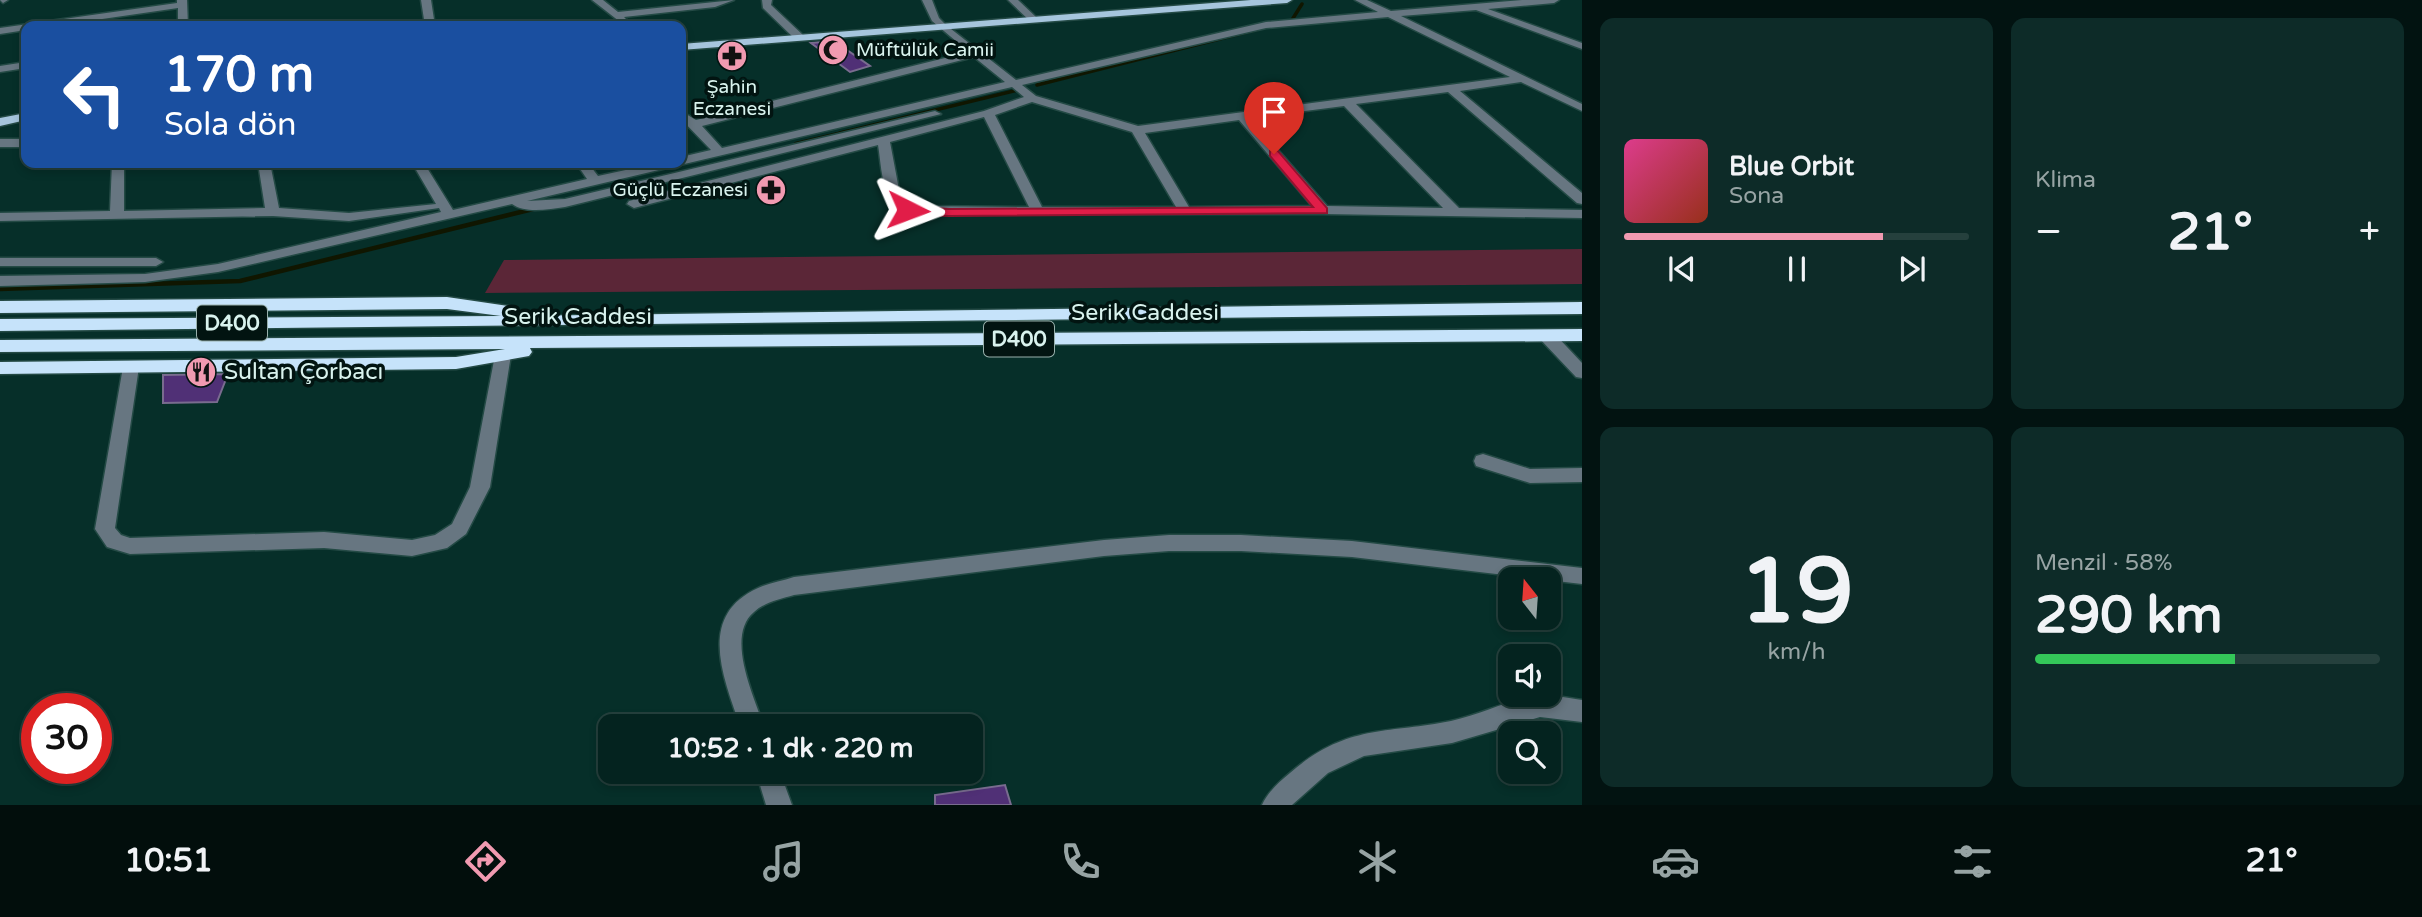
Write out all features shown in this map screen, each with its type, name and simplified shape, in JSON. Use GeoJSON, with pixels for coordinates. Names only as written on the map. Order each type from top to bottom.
{"type":"FeatureCollection","features":[{"type":"Feature","properties":{"kind":"highway"},"geometry":{"type":"LineString","coordinates":[[0,307],[447,303],[583,321]]}},
{"type":"Feature","properties":{"kind":"highway","name":"Serik Caddesi"},"geometry":{"type":"LineString","coordinates":[[0,325],[583,321],[1582,308]]}},
{"type":"Feature","properties":{"kind":"highway","name":"Serik Caddesi"},"geometry":{"type":"LineString","coordinates":[[0,346],[1582,335]]}},
{"type":"Feature","properties":{"kind":"highway"},"geometry":{"type":"LineString","coordinates":[[0,368],[456,363],[580,341]]}},
{"type":"Feature","properties":{"kind":"main road"},"geometry":{"type":"LineString","coordinates":[[686,47],[1231,2],[1287,0]]}},
{"type":"Feature","properties":{"kind":"main road"},"geometry":{"type":"LineString","coordinates":[[0,122],[21,118]]}},
{"type":"Feature","properties":{"kind":"street"},"geometry":{"type":"LineString","coordinates":[[426,0],[429,21]]}},
{"type":"Feature","properties":{"kind":"street"},"geometry":{"type":"LineString","coordinates":[[597,0],[623,21]]}},
{"type":"Feature","properties":{"kind":"street"},"geometry":{"type":"LineString","coordinates":[[616,15],[715,4],[729,0]]}},
{"type":"Feature","properties":{"kind":"street"},"geometry":{"type":"LineString","coordinates":[[767,0],[766,6],[800,38]]}},
{"type":"Feature","properties":{"kind":"street"},"geometry":{"type":"LineString","coordinates":[[927,0],[935,19],[943,27],[1032,98],[1137,130],[1522,79]]}},
{"type":"Feature","properties":{"kind":"street"},"geometry":{"type":"LineString","coordinates":[[1013,0],[1034,20]]}},
{"type":"Feature","properties":{"kind":"street"},"geometry":{"type":"LineString","coordinates":[[1360,0],[1386,15],[1582,108]]}},
{"type":"Feature","properties":{"kind":"street"},"geometry":{"type":"LineString","coordinates":[[686,160],[1266,25],[1554,0]]}},
{"type":"Feature","properties":{"kind":"street"},"geometry":{"type":"LineString","coordinates":[[63,21],[182,2],[183,21]]}},
{"type":"Feature","properties":{"kind":"street"},"geometry":{"type":"LineString","coordinates":[[1475,8],[1582,46]]}},
{"type":"Feature","properties":{"kind":"street"},"geometry":{"type":"LineString","coordinates":[[0,31],[21,28]]}},
{"type":"Feature","properties":{"kind":"street"},"geometry":{"type":"LineString","coordinates":[[1544,34],[1582,31]]}},
{"type":"Feature","properties":{"kind":"street"},"geometry":{"type":"LineString","coordinates":[[694,124],[975,54]]}},
{"type":"Feature","properties":{"kind":"street"},"geometry":{"type":"LineString","coordinates":[[0,69],[21,66]]}},
{"type":"Feature","properties":{"kind":"street"},"geometry":{"type":"LineString","coordinates":[[1450,88],[1582,200]]}},
{"type":"Feature","properties":{"kind":"street"},"geometry":{"type":"LineString","coordinates":[[509,201],[530,205],[565,204],[969,106],[980,99],[979,91]]}},
{"type":"Feature","properties":{"kind":"street"},"geometry":{"type":"LineString","coordinates":[[634,204],[988,113],[1032,98]]}},
{"type":"Feature","properties":{"kind":"street"},"geometry":{"type":"LineString","coordinates":[[1347,102],[1455,212]]}},
{"type":"Feature","properties":{"kind":"street"},"geometry":{"type":"LineString","coordinates":[[988,113],[1038,212]]}},
{"type":"Feature","properties":{"kind":"street"},"geometry":{"type":"LineString","coordinates":[[1242,116],[1322,210]]}},
{"type":"Feature","properties":{"kind":"street"},"geometry":{"type":"LineString","coordinates":[[686,118],[719,152]]}},
{"type":"Feature","properties":{"kind":"street"},"geometry":{"type":"LineString","coordinates":[[1137,130],[1185,211]]}},
{"type":"Feature","properties":{"kind":"street"},"geometry":{"type":"LineString","coordinates":[[883,139],[894,196],[908,210],[1322,210],[1582,214]]}},
{"type":"Feature","properties":{"kind":"street"},"geometry":{"type":"LineString","coordinates":[[0,143],[21,142]]}},
{"type":"Feature","properties":{"kind":"street"},"geometry":{"type":"LineString","coordinates":[[117,214],[118,168]]}},
{"type":"Feature","properties":{"kind":"street"},"geometry":{"type":"LineString","coordinates":[[265,168],[273,212]]}},
{"type":"Feature","properties":{"kind":"street"},"geometry":{"type":"LineString","coordinates":[[421,168],[446,210]]}},
{"type":"Feature","properties":{"kind":"street"},"geometry":{"type":"LineString","coordinates":[[585,168],[594,181]]}},
{"type":"Feature","properties":{"kind":"street"},"geometry":{"type":"LineString","coordinates":[[0,217],[273,212],[349,217],[382,215],[509,201],[651,168]]}},
{"type":"Feature","properties":{"kind":"street"},"geometry":{"type":"LineString","coordinates":[[0,281],[113,280],[181,274],[257,260],[446,210]]}},
{"type":"Feature","properties":{"kind":"street"},"geometry":{"type":"LineString","coordinates":[[0,262],[156,262]]}},
{"type":"Feature","properties":{"kind":"street"},"geometry":{"type":"LineString","coordinates":[[1546,335],[1582,373]]}},
{"type":"Feature","properties":{"kind":"street"},"geometry":{"type":"LineString","coordinates":[[131,367],[105,529],[114,541],[140,546],[324,540],[412,548],[440,542],[459,529],[480,487],[503,355]]}},
{"type":"Feature","properties":{"kind":"street"},"geometry":{"type":"LineString","coordinates":[[1483,461],[1530,476],[1582,475]]}},
{"type":"Feature","properties":{"kind":"street"},"geometry":{"type":"LineString","coordinates":[[748,714],[728,652],[731,629],[738,613],[753,600],[772,590],[794,586],[1104,548],[1169,543],[1241,543],[1352,550],[1582,576]]}},
{"type":"Feature","properties":{"kind":"street"},"geometry":{"type":"LineString","coordinates":[[1275,805],[1293,785],[1321,764],[1351,748],[1386,740],[1449,732],[1539,706],[1582,711]]}},
{"type":"Feature","properties":{"kind":"street"},"geometry":{"type":"LineString","coordinates":[[772,784],[779,805]]}},
{"type":"Feature","properties":{"kind":"shaded area"},"geometry":{"type":"Polygon","coordinates":[[[1582,249],[1582,284],[485,293],[504,260],[1582,249]]]}},
{"type":"Feature","properties":{"kind":"building"},"geometry":{"type":"Polygon","coordinates":[[[834,41],[870,66],[850,72],[811,43],[834,41]]]}},
{"type":"Feature","properties":{"kind":"building"},"geometry":{"type":"Polygon","coordinates":[[[228,374],[217,402],[163,403],[163,375],[228,374]]]}},
{"type":"Feature","properties":{"kind":"building"},"geometry":{"type":"Polygon","coordinates":[[[1005,785],[1011,805],[935,805],[935,795],[1005,785]]]}},
{"type":"Feature","properties":{"kind":"waterway"},"geometry":{"type":"LineString","coordinates":[[1290,23],[1302,4]]}},
{"type":"Feature","properties":{"kind":"waterway"},"geometry":{"type":"LineString","coordinates":[[1037,85],[1259,29]]}},
{"type":"Feature","properties":{"kind":"waterway"},"geometry":{"type":"LineString","coordinates":[[840,133],[1018,90]]}},
{"type":"Feature","properties":{"kind":"waterway"},"geometry":{"type":"LineString","coordinates":[[796,144],[847,132]]}},
{"type":"Feature","properties":{"kind":"waterway"},"geometry":{"type":"LineString","coordinates":[[0,289],[240,281],[537,208]]}},
{"type":"Feature","properties":{"kind":"place","name":"Müftülük Camii"},"geometry":{"type":"Point","coordinates":[833,50]}},
{"type":"Feature","properties":{"kind":"place","name":"Şahin Eczanesi"},"geometry":{"type":"Point","coordinates":[732,56]}},
{"type":"Feature","properties":{"kind":"place","name":"Güçlü Eczanesi"},"geometry":{"type":"Point","coordinates":[771,190]}},
{"type":"Feature","properties":{"kind":"place","name":"Sultan Çorbacı"},"geometry":{"type":"Point","coordinates":[201,372]}},
{"type":"Feature","properties":{"kind":"route"},"geometry":{"type":"LineString","coordinates":[[908,210],[1322,210],[1274,154]]}}]}
